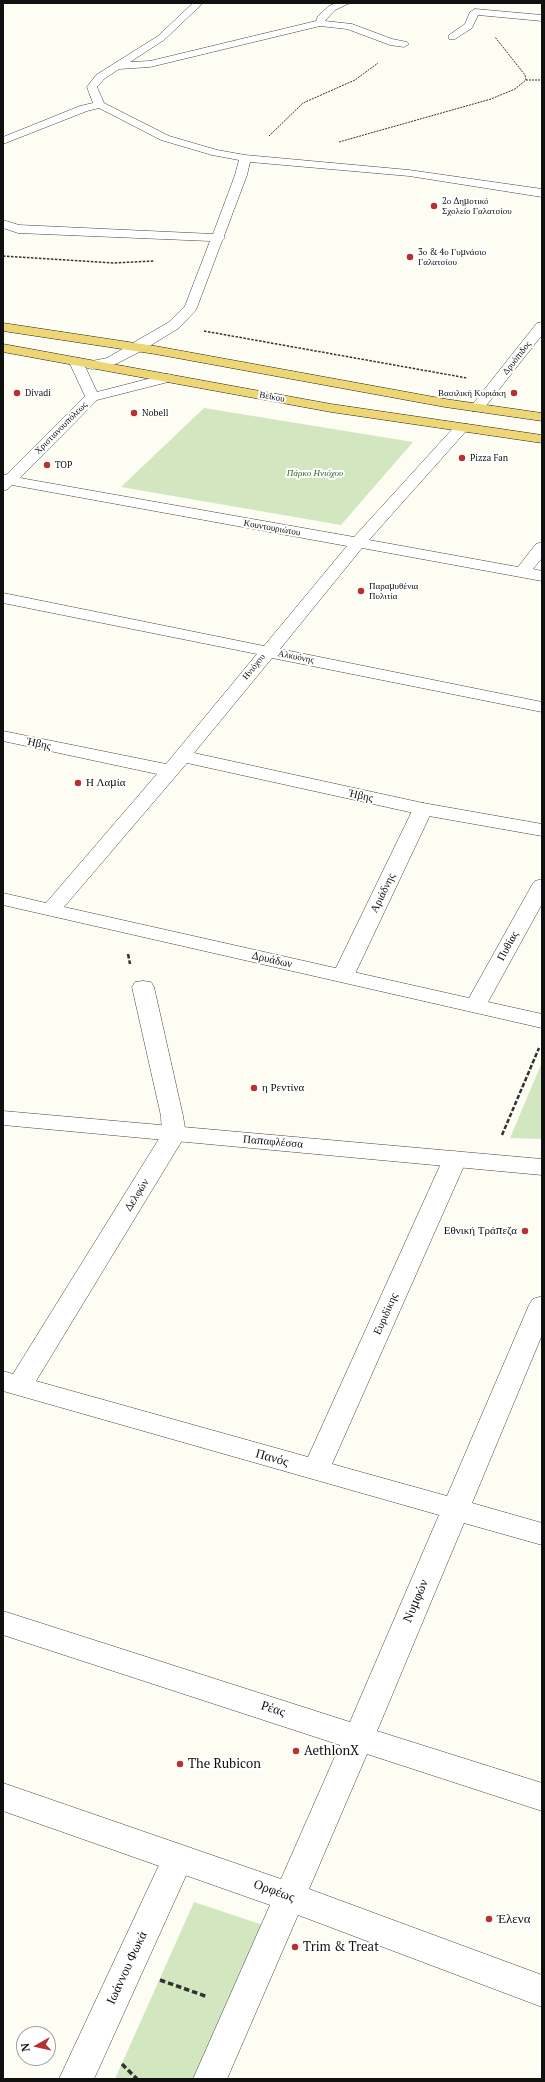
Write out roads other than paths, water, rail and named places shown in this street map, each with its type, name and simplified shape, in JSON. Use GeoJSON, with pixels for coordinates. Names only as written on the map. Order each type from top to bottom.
{"type":"FeatureCollection","features":[{"type":"Feature","properties":{"kind":"main road"},"geometry":{"type":"LineString","coordinates":[[3,327],[138,347],[477,408],[542,417]]}},
{"type":"Feature","properties":{"kind":"main road","name":"Βεΐκου"},"geometry":{"type":"LineString","coordinates":[[3,348],[331,408],[542,439]]}},
{"type":"Feature","properties":{"kind":"street"},"geometry":{"type":"LineString","coordinates":[[198,3],[161,38],[100,77],[92,87],[96,99],[100,105],[165,138],[216,153],[245,158],[409,173],[542,193]]}},
{"type":"Feature","properties":{"kind":"street"},"geometry":{"type":"LineString","coordinates":[[320,23],[320,18],[332,8],[345,3]]}},
{"type":"Feature","properties":{"kind":"street"},"geometry":{"type":"LineString","coordinates":[[452,37],[469,26],[475,12],[542,18]]}},
{"type":"Feature","properties":{"kind":"street"},"geometry":{"type":"LineString","coordinates":[[118,66],[150,64],[320,23],[349,26],[390,42],[404,44]]}},
{"type":"Feature","properties":{"kind":"street"},"geometry":{"type":"LineString","coordinates":[[3,141],[84,108],[100,105]]}},
{"type":"Feature","properties":{"kind":"street"},"geometry":{"type":"LineString","coordinates":[[92,365],[111,361],[138,347],[174,325],[191,307],[219,238],[241,175],[245,158]]}},
{"type":"Feature","properties":{"kind":"street"},"geometry":{"type":"LineString","coordinates":[[3,224],[18,229],[219,238]]}},
{"type":"Feature","properties":{"kind":"street","name":"Δρυόπιδος"},"geometry":{"type":"LineString","coordinates":[[477,408],[542,326]]}},
{"type":"Feature","properties":{"kind":"street","name":"Χριστιανουπόλεως"},"geometry":{"type":"LineString","coordinates":[[5,482],[92,397],[76,362]]}},
{"type":"Feature","properties":{"kind":"street"},"geometry":{"type":"LineString","coordinates":[[92,397],[167,378]]}},
{"type":"Feature","properties":{"kind":"street","name":"Ηνιόχου"},"geometry":{"type":"LineString","coordinates":[[50,910],[170,771],[358,544],[437,453],[462,427]]}},
{"type":"Feature","properties":{"kind":"street","name":"Κουντουριώτου"},"geometry":{"type":"LineString","coordinates":[[5,482],[542,576]]}},
{"type":"Feature","properties":{"kind":"street"},"geometry":{"type":"LineString","coordinates":[[522,573],[542,547]]}},
{"type":"Feature","properties":{"kind":"street","name":"Αλκυόνης"},"geometry":{"type":"LineString","coordinates":[[3,598],[542,707]]}},
{"type":"Feature","properties":{"kind":"street","name":"Ήβης"},"geometry":{"type":"LineString","coordinates":[[3,736],[170,771]]}},
{"type":"Feature","properties":{"kind":"street","name":"Ήβης"},"geometry":{"type":"LineString","coordinates":[[182,756],[423,809],[542,830]]}},
{"type":"Feature","properties":{"kind":"street","name":"Αριάδνης"},"geometry":{"type":"LineString","coordinates":[[343,976],[423,809]]}},
{"type":"Feature","properties":{"kind":"street","name":"Πυθίας"},"geometry":{"type":"LineString","coordinates":[[475,1007],[542,885]]}},
{"type":"Feature","properties":{"kind":"street","name":"Δρυάδων"},"geometry":{"type":"LineString","coordinates":[[3,898],[124,927],[542,1021]]}},
{"type":"Feature","properties":{"kind":"street"},"geometry":{"type":"LineString","coordinates":[[143,987],[172,1116],[174,1134]]}},
{"type":"Feature","properties":{"kind":"street","name":"Παπαφλέσσα"},"geometry":{"type":"LineString","coordinates":[[3,1118],[542,1167]]}},
{"type":"Feature","properties":{"kind":"street","name":"Δελφών"},"geometry":{"type":"LineString","coordinates":[[12,1383],[174,1134]]}},
{"type":"Feature","properties":{"kind":"street","name":"Ευριδίκης"},"geometry":{"type":"LineString","coordinates":[[316,1470],[455,1158]]}},
{"type":"Feature","properties":{"kind":"street","name":"Νυμφών"},"geometry":{"type":"LineString","coordinates":[[290,1897],[541,1309]]}},
{"type":"Feature","properties":{"kind":"street","name":"Πανός"},"geometry":{"type":"LineString","coordinates":[[12,1383],[542,1534]]}},
{"type":"Feature","properties":{"kind":"street","name":"Ρέας"},"geometry":{"type":"LineString","coordinates":[[3,1623],[542,1797]]}},
{"type":"Feature","properties":{"kind":"street","name":"Ορφέως"},"geometry":{"type":"LineString","coordinates":[[3,1797],[290,1897],[542,1991]]}},
{"type":"Feature","properties":{"kind":"street","name":"Ιωάννου Φωκά"},"geometry":{"type":"LineString","coordinates":[[76,2079],[178,1858]]}},
{"type":"Feature","properties":{"kind":"street"},"geometry":{"type":"LineString","coordinates":[[210,2079],[290,1897]]}},
{"type":"Feature","properties":{"kind":"place","name":"2ο Δημοτικό Σχολείο Γαλατσίου"},"geometry":{"type":"Point","coordinates":[434,206]}},
{"type":"Feature","properties":{"kind":"place","name":"3ο & 4ο Γυμνάσιο Γαλατσίου"},"geometry":{"type":"Point","coordinates":[410,257]}},
{"type":"Feature","properties":{"kind":"place","name":"Divadi"},"geometry":{"type":"Point","coordinates":[17,393]}},
{"type":"Feature","properties":{"kind":"place","name":"Βασιλική Κυριάκη"},"geometry":{"type":"Point","coordinates":[514,393]}},
{"type":"Feature","properties":{"kind":"place","name":"Nobell"},"geometry":{"type":"Point","coordinates":[134,413]}},
{"type":"Feature","properties":{"kind":"place","name":"Pizza Fan"},"geometry":{"type":"Point","coordinates":[462,458]}},
{"type":"Feature","properties":{"kind":"place","name":"TOP"},"geometry":{"type":"Point","coordinates":[47,465]}},
{"type":"Feature","properties":{"kind":"place","name":"Παραμυθένια Πολιτία"},"geometry":{"type":"Point","coordinates":[361,591]}},
{"type":"Feature","properties":{"kind":"place","name":"Η Λαμία"},"geometry":{"type":"Point","coordinates":[78,783]}},
{"type":"Feature","properties":{"kind":"place","name":"η Ρεντίνα"},"geometry":{"type":"Point","coordinates":[254,1088]}},
{"type":"Feature","properties":{"kind":"place","name":"Εθνική Τράπεζα"},"geometry":{"type":"Point","coordinates":[525,1231]}},
{"type":"Feature","properties":{"kind":"place","name":"AethlonX"},"geometry":{"type":"Point","coordinates":[296,1751]}},
{"type":"Feature","properties":{"kind":"place","name":"The Rubicon"},"geometry":{"type":"Point","coordinates":[180,1764]}},
{"type":"Feature","properties":{"kind":"place","name":"Έλενα"},"geometry":{"type":"Point","coordinates":[489,1919]}},
{"type":"Feature","properties":{"kind":"place","name":"Trim & Treat"},"geometry":{"type":"Point","coordinates":[295,1947]}},
{"type":"Feature","properties":{"kind":"park label","name":"Πάρκο Ηνιόχου"},"geometry":{"type":"Point","coordinates":[315,473]}}]}
